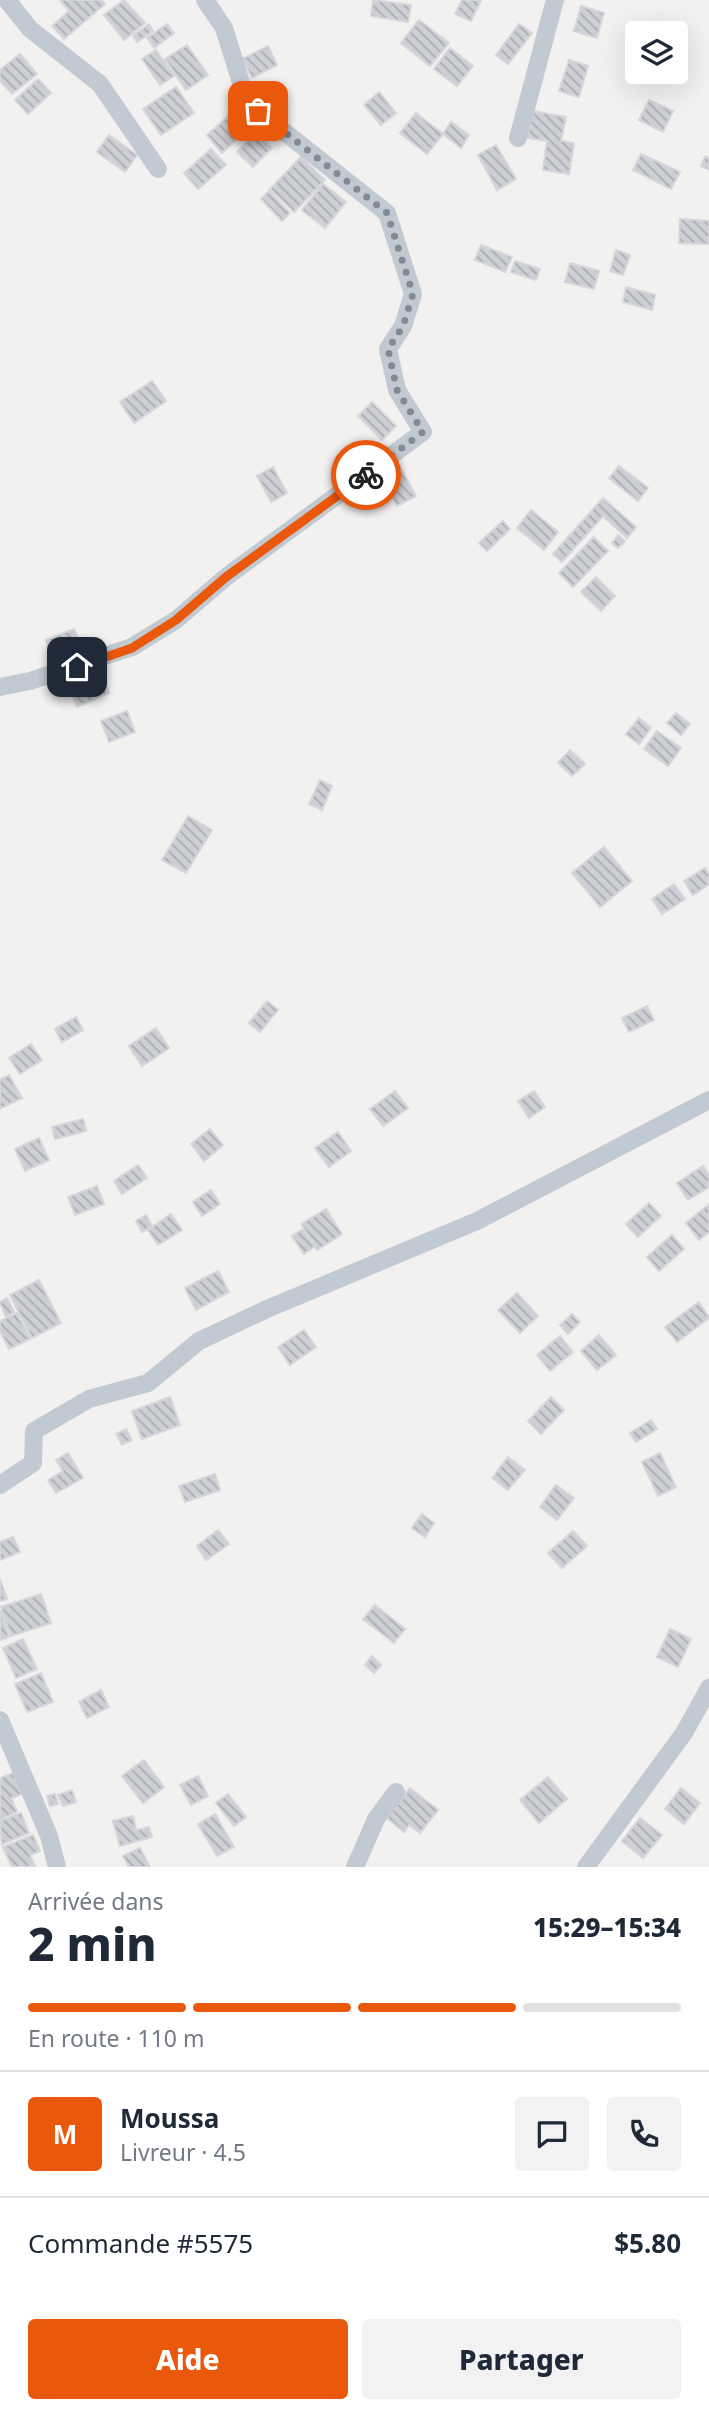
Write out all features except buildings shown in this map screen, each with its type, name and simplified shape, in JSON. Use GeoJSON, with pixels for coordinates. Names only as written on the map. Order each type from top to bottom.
{"type":"FeatureCollection","features":[{"type":"Feature","properties":{"kind":"street"},"geometry":{"type":"LineString","coordinates":[[7,0],[30,29],[100,84],[158,169]]}},
{"type":"Feature","properties":{"kind":"street"},"geometry":{"type":"LineString","coordinates":[[0,687],[30,681],[132,648],[176,620],[226,577],[423,432],[397,390],[388,349],[403,326],[413,294],[387,213],[258,111],[243,89],[223,28],[205,0]]}},
{"type":"Feature","properties":{"kind":"street"},"geometry":{"type":"LineString","coordinates":[[518,138],[555,0]]}},
{"type":"Feature","properties":{"kind":"street"},"geometry":{"type":"LineString","coordinates":[[0,1485],[33,1463],[34,1431],[89,1399],[148,1383],[199,1341],[267,1309],[477,1221],[709,1100]]}},
{"type":"Feature","properties":{"kind":"street"},"geometry":{"type":"LineString","coordinates":[[586,1867],[684,1733],[709,1688]]}},
{"type":"Feature","properties":{"kind":"street"},"geometry":{"type":"LineString","coordinates":[[0,1720],[49,1836],[57,1867]]}},
{"type":"Feature","properties":{"kind":"street"},"geometry":{"type":"LineString","coordinates":[[355,1867],[376,1819],[396,1792]]}},
{"type":"Feature","properties":{"kind":"way so far"},"geometry":{"type":"LineString","coordinates":[[258,111],[387,213],[413,294],[403,326],[388,349],[397,390],[423,432],[366,475]]}},
{"type":"Feature","properties":{"kind":"route"},"geometry":{"type":"LineString","coordinates":[[77,667],[132,648],[176,620],[226,577],[366,475]]}}]}
